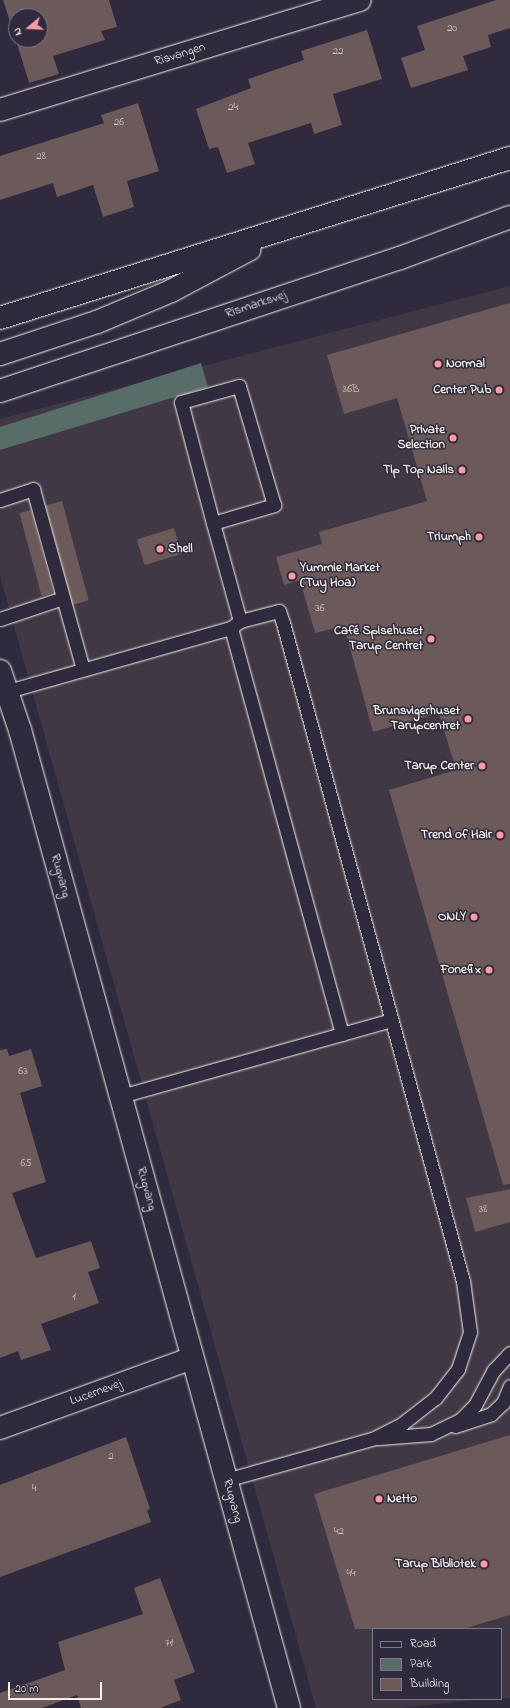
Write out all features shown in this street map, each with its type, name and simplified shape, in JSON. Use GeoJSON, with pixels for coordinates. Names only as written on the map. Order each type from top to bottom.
{"type":"FeatureCollection","features":[{"type":"Feature","properties":{"kind":"street","name":"Risvangen"},"geometry":{"type":"LineString","coordinates":[[0,110],[360,0]]}},
{"type":"Feature","properties":{"kind":"street"},"geometry":{"type":"LineString","coordinates":[[0,318],[510,158]]}},
{"type":"Feature","properties":{"kind":"street","name":"Rismarksvej"},"geometry":{"type":"LineString","coordinates":[[0,391],[400,258],[510,217]]}},
{"type":"Feature","properties":{"kind":"street"},"geometry":{"type":"LineString","coordinates":[[0,354],[96,322],[171,291],[303,222]]}},
{"type":"Feature","properties":{"kind":"street","name":"Rugvang"},"geometry":{"type":"LineString","coordinates":[[0,671],[8,691],[121,1096],[289,1708]]}},
{"type":"Feature","properties":{"kind":"street","name":"Lucernevej"},"geometry":{"type":"LineString","coordinates":[[0,1428],[192,1358]]}},
{"type":"Feature","properties":{"kind":"lane"},"geometry":{"type":"LineString","coordinates":[[213,523],[274,505],[238,386],[181,402],[213,523],[235,625],[342,1034]]}},
{"type":"Feature","properties":{"kind":"lane"},"geometry":{"type":"LineString","coordinates":[[0,500],[33,489],[83,669]]}},
{"type":"Feature","properties":{"kind":"lane"},"geometry":{"type":"LineString","coordinates":[[0,619],[63,598]]}},
{"type":"Feature","properties":{"kind":"lane"},"geometry":{"type":"LineString","coordinates":[[8,691],[279,611],[463,1281],[470,1332],[458,1369],[435,1398],[402,1424],[376,1438]]}},
{"type":"Feature","properties":{"kind":"lane"},"geometry":{"type":"LineString","coordinates":[[121,1096],[391,1020]]}},
{"type":"Feature","properties":{"kind":"lane"},"geometry":{"type":"LineString","coordinates":[[445,1429],[475,1405],[494,1370],[510,1354]]}},
{"type":"Feature","properties":{"kind":"lane"},"geometry":{"type":"LineString","coordinates":[[510,1354],[510,1368]]}},
{"type":"Feature","properties":{"kind":"lane"},"geometry":{"type":"LineString","coordinates":[[226,1480],[376,1438],[412,1436],[445,1429],[491,1414],[503,1403],[510,1386]]}},
{"type":"Feature","properties":{"kind":"shaded area"},"geometry":{"type":"Polygon","coordinates":[[[510,286],[510,1698],[502,1698],[502,1628],[372,1628],[372,1700],[473,1700],[401,1708],[316,1708],[0,576],[0,419],[510,286]]]}},
{"type":"Feature","properties":{"kind":"green space"},"geometry":{"type":"Polygon","coordinates":[[[201,363],[208,387],[0,450],[0,427],[201,363]]]}},
{"type":"Feature","properties":{"kind":"building"},"geometry":{"type":"Polygon","coordinates":[[[3,0],[109,0],[117,27],[101,31],[105,40],[53,56],[59,74],[29,83],[18,48],[48,48],[48,8],[8,8],[8,15],[3,0]]]}},
{"type":"Feature","properties":{"kind":"building"},"geometry":{"type":"Polygon","coordinates":[[[496,0],[510,0],[510,28],[488,35],[491,47],[463,56],[468,70],[411,88],[401,58],[425,50],[417,26],[496,0]]]}},
{"type":"Feature","properties":{"kind":"building"},"geometry":{"type":"Polygon","coordinates":[[[367,30],[382,79],[333,94],[342,125],[314,134],[311,123],[248,143],[255,164],[227,173],[218,147],[209,149],[196,109],[251,88],[248,79],[304,60],[301,51],[367,30]]]}},
{"type":"Feature","properties":{"kind":"building"},"geometry":{"type":"Polygon","coordinates":[[[138,103],[159,171],[127,181],[134,207],[103,217],[93,185],[57,197],[53,183],[0,200],[0,156],[104,123],[101,115],[138,103]]]}},
{"type":"Feature","properties":{"kind":"building","name":"Tarup Center"},"geometry":{"type":"Polygon","coordinates":[[[510,303],[510,1184],[503,1185],[389,790],[456,770],[439,713],[373,732],[344,626],[315,633],[300,580],[284,585],[276,557],[322,544],[319,532],[427,501],[397,398],[344,414],[327,355],[510,303]]]}},
{"type":"Feature","properties":{"kind":"building"},"geometry":{"type":"Polygon","coordinates":[[[62,501],[89,600],[72,605],[46,505],[62,501]]]}},
{"type":"Feature","properties":{"kind":"building"},"geometry":{"type":"Polygon","coordinates":[[[31,510],[53,593],[42,596],[19,513],[31,510]]]}},
{"type":"Feature","properties":{"kind":"building","name":"Shell"},"geometry":{"type":"Polygon","coordinates":[[[174,528],[182,554],[145,565],[137,539],[174,528]]]}},
{"type":"Feature","properties":{"kind":"building"},"geometry":{"type":"Polygon","coordinates":[[[7,1049],[9,1056],[31,1049],[42,1086],[20,1093],[46,1182],[12,1193],[36,1258],[91,1241],[100,1268],[88,1272],[99,1303],[41,1324],[51,1350],[21,1360],[18,1351],[0,1358],[0,1050],[7,1049]]]}},
{"type":"Feature","properties":{"kind":"building"},"geometry":{"type":"Polygon","coordinates":[[[510,1189],[510,1222],[475,1232],[466,1198],[510,1189]]]}},
{"type":"Feature","properties":{"kind":"building"},"geometry":{"type":"Polygon","coordinates":[[[510,1435],[510,1615],[466,1628],[355,1629],[314,1494],[510,1435]]]}},
{"type":"Feature","properties":{"kind":"building"},"geometry":{"type":"Polygon","coordinates":[[[126,1437],[150,1509],[147,1510],[151,1522],[0,1577],[0,1485],[126,1437]]]}},
{"type":"Feature","properties":{"kind":"building"},"geometry":{"type":"Polygon","coordinates":[[[160,1578],[195,1672],[174,1680],[181,1700],[160,1708],[81,1708],[77,1695],[42,1708],[0,1708],[0,1693],[65,1670],[58,1642],[143,1614],[134,1588],[160,1578]]]}},
{"type":"Feature","properties":{"kind":"place","name":"Normal"},"geometry":{"type":"Point","coordinates":[438,364]}},
{"type":"Feature","properties":{"kind":"place","name":"Center Pub"},"geometry":{"type":"Point","coordinates":[499,390]}},
{"type":"Feature","properties":{"kind":"place","name":"Private Selection"},"geometry":{"type":"Point","coordinates":[453,438]}},
{"type":"Feature","properties":{"kind":"place","name":"Tip Top Nails"},"geometry":{"type":"Point","coordinates":[462,470]}},
{"type":"Feature","properties":{"kind":"place","name":"Triumph"},"geometry":{"type":"Point","coordinates":[479,537]}},
{"type":"Feature","properties":{"kind":"place","name":"Shell"},"geometry":{"type":"Point","coordinates":[160,549]}},
{"type":"Feature","properties":{"kind":"place","name":"Yummie Market (Tuy Hoa)"},"geometry":{"type":"Point","coordinates":[292,576]}},
{"type":"Feature","properties":{"kind":"place","name":"Café Spisehuset Tarup Centret"},"geometry":{"type":"Point","coordinates":[431,639]}},
{"type":"Feature","properties":{"kind":"place","name":"Brunsvigerhuset Tarupcentret"},"geometry":{"type":"Point","coordinates":[468,719]}},
{"type":"Feature","properties":{"kind":"place","name":"Tarup Center"},"geometry":{"type":"Point","coordinates":[482,766]}},
{"type":"Feature","properties":{"kind":"place","name":"Trend of Hair"},"geometry":{"type":"Point","coordinates":[500,835]}},
{"type":"Feature","properties":{"kind":"place","name":"ONLY"},"geometry":{"type":"Point","coordinates":[474,917]}},
{"type":"Feature","properties":{"kind":"place","name":"Fonefix"},"geometry":{"type":"Point","coordinates":[489,970]}},
{"type":"Feature","properties":{"kind":"place","name":"Netto"},"geometry":{"type":"Point","coordinates":[379,1499]}},
{"type":"Feature","properties":{"kind":"place","name":"Tarup Bibliotek"},"geometry":{"type":"Point","coordinates":[484,1564]}}]}
